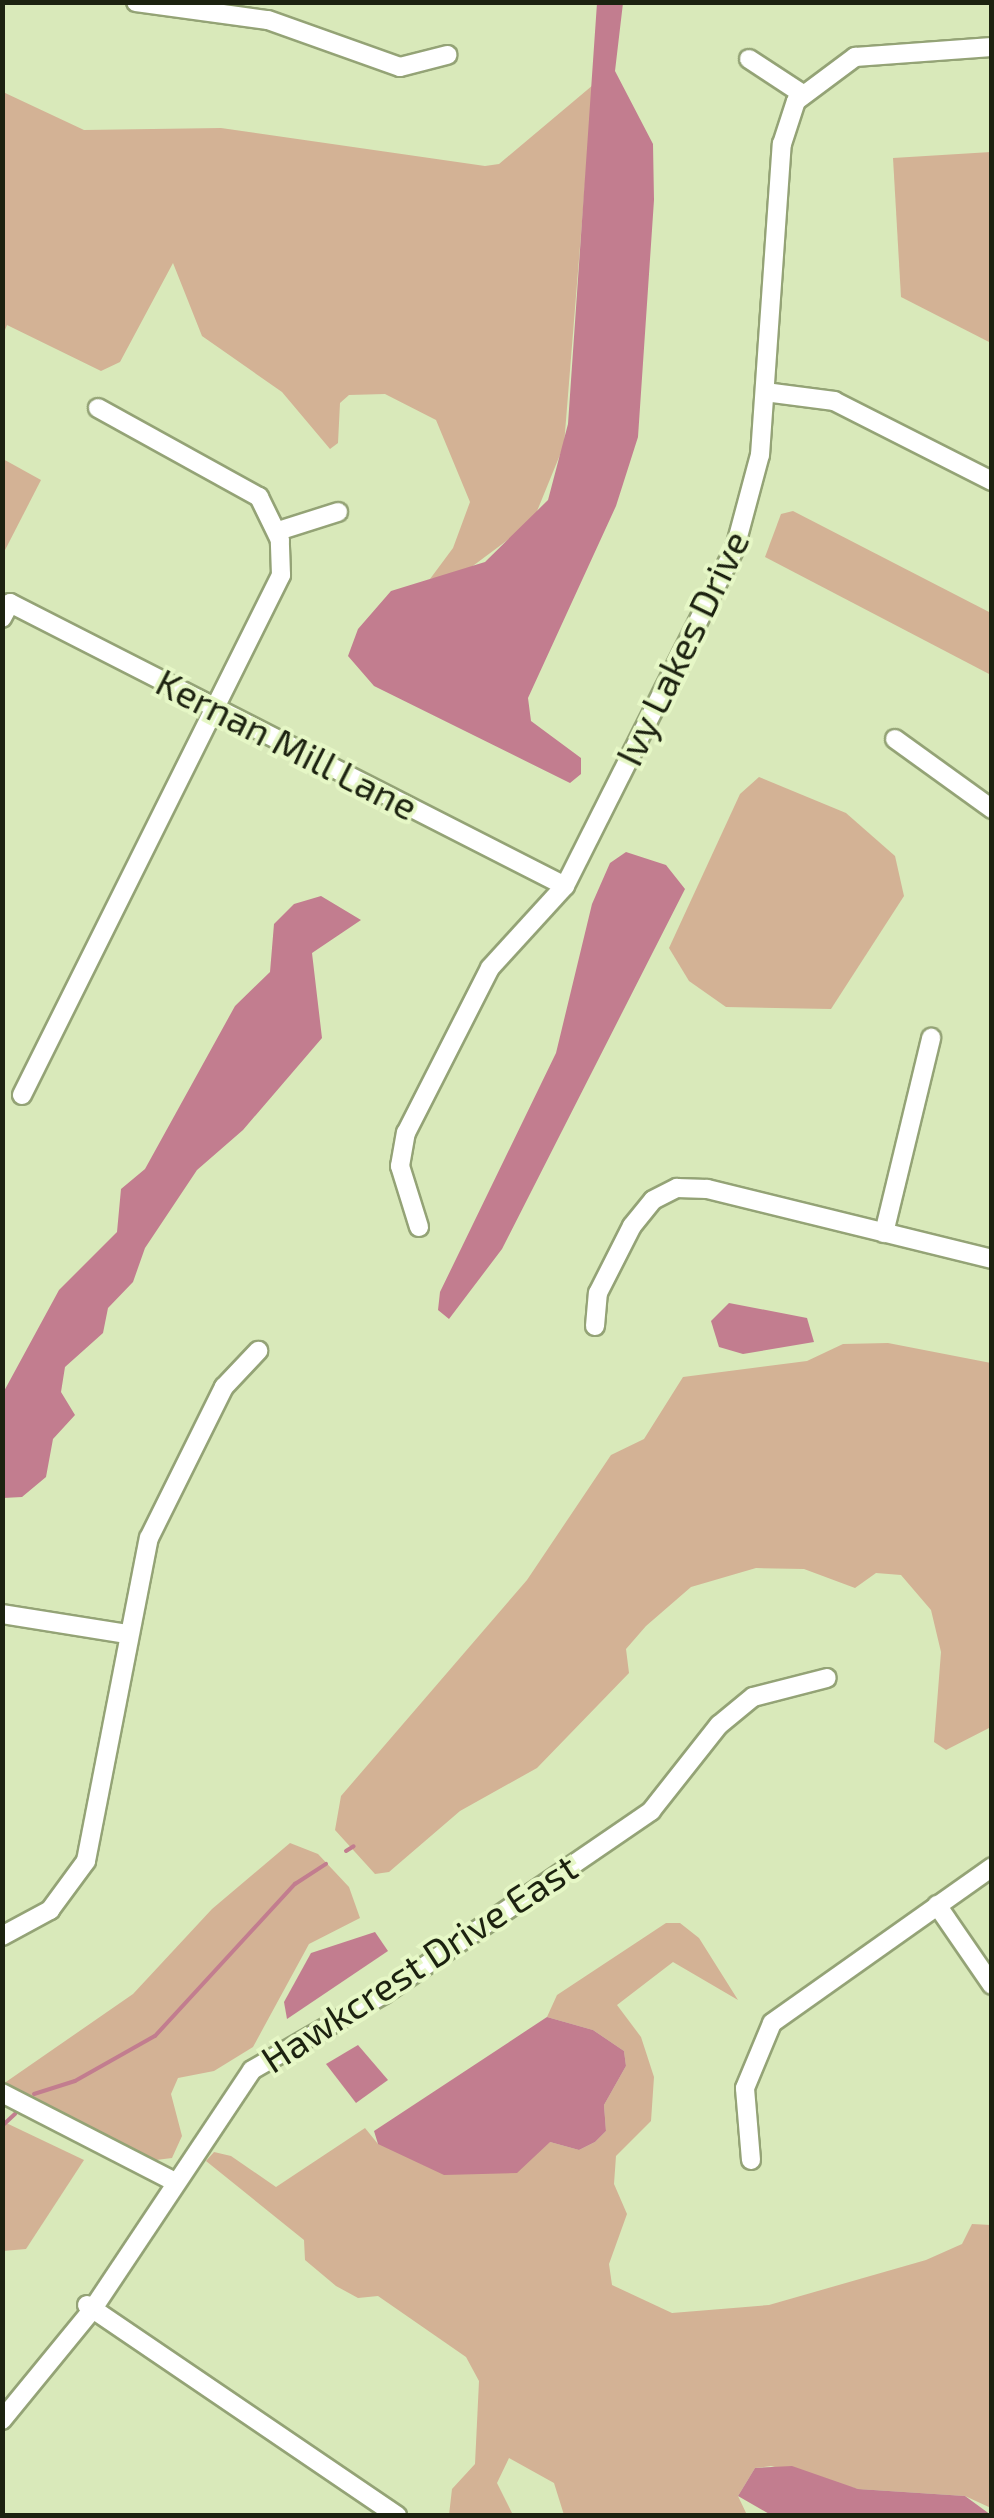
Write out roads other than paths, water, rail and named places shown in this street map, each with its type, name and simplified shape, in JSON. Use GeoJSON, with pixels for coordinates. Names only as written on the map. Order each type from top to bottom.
{"type":"FeatureCollection","features":[{"type":"Feature","properties":{"kind":"street"},"geometry":{"type":"LineString","coordinates":[[136,2],[208,7],[268,20],[400,67],[447,56]]}},
{"type":"Feature","properties":{"kind":"street"},"geometry":{"type":"LineString","coordinates":[[749,58],[801,94],[854,57],[992,47]]}},
{"type":"Feature","properties":{"kind":"street","name":"Ivy Lakes Drive"},"geometry":{"type":"LineString","coordinates":[[418,1228],[400,1166],[406,1134],[490,968],[565,886],[735,548],[760,455],[782,144],[801,94]]}},
{"type":"Feature","properties":{"kind":"street"},"geometry":{"type":"LineString","coordinates":[[766,392],[834,401],[992,481]]}},
{"type":"Feature","properties":{"kind":"street"},"geometry":{"type":"LineString","coordinates":[[22,1096],[278,592],[278,531],[244,485],[98,408]]}},
{"type":"Feature","properties":{"kind":"street"},"geometry":{"type":"LineString","coordinates":[[278,531],[338,512]]}},
{"type":"Feature","properties":{"kind":"street","name":"Kernan Mill Lane"},"geometry":{"type":"LineString","coordinates":[[6,610],[219,710],[565,886]]}},
{"type":"Feature","properties":{"kind":"street"},"geometry":{"type":"LineString","coordinates":[[894,739],[992,809]]}},
{"type":"Feature","properties":{"kind":"street"},"geometry":{"type":"LineString","coordinates":[[884,1232],[931,1038]]}},
{"type":"Feature","properties":{"kind":"street"},"geometry":{"type":"LineString","coordinates":[[595,1326],[598,1294],[632,1226],[643,1208],[677,1188],[992,1259]]}},
{"type":"Feature","properties":{"kind":"street"},"geometry":{"type":"LineString","coordinates":[[2,1936],[50,1910],[86,1860],[126,1634],[160,1514],[224,1387],[258,1351]]}},
{"type":"Feature","properties":{"kind":"street"},"geometry":{"type":"LineString","coordinates":[[2,1614],[126,1634]]}},
{"type":"Feature","properties":{"kind":"street","name":"Hawkcrest Drive East"},"geometry":{"type":"LineString","coordinates":[[2,2420],[88,2307],[263,2060],[384,1994],[651,1811],[719,1725],[753,1697],[827,1678]]}},
{"type":"Feature","properties":{"kind":"street"},"geometry":{"type":"LineString","coordinates":[[751,2160],[744,2088],[772,2022],[992,1868]]}},
{"type":"Feature","properties":{"kind":"street"},"geometry":{"type":"LineString","coordinates":[[937,1904],[992,1985]]}},
{"type":"Feature","properties":{"kind":"street"},"geometry":{"type":"LineString","coordinates":[[2,2093],[175,2182]]}},
{"type":"Feature","properties":{"kind":"street"},"geometry":{"type":"LineString","coordinates":[[88,2307],[397,2516]]}},
{"type":"Feature","properties":{"kind":"waterway"},"geometry":{"type":"LineString","coordinates":[[346,1851],[354,1846]]}},
{"type":"Feature","properties":{"kind":"waterway"},"geometry":{"type":"LineString","coordinates":[[34,2094],[75,2081],[155,2036],[295,1884],[326,1864]]}},
{"type":"Feature","properties":{"kind":"waterway"},"geometry":{"type":"LineString","coordinates":[[2,2126],[15,2114]]}}]}
